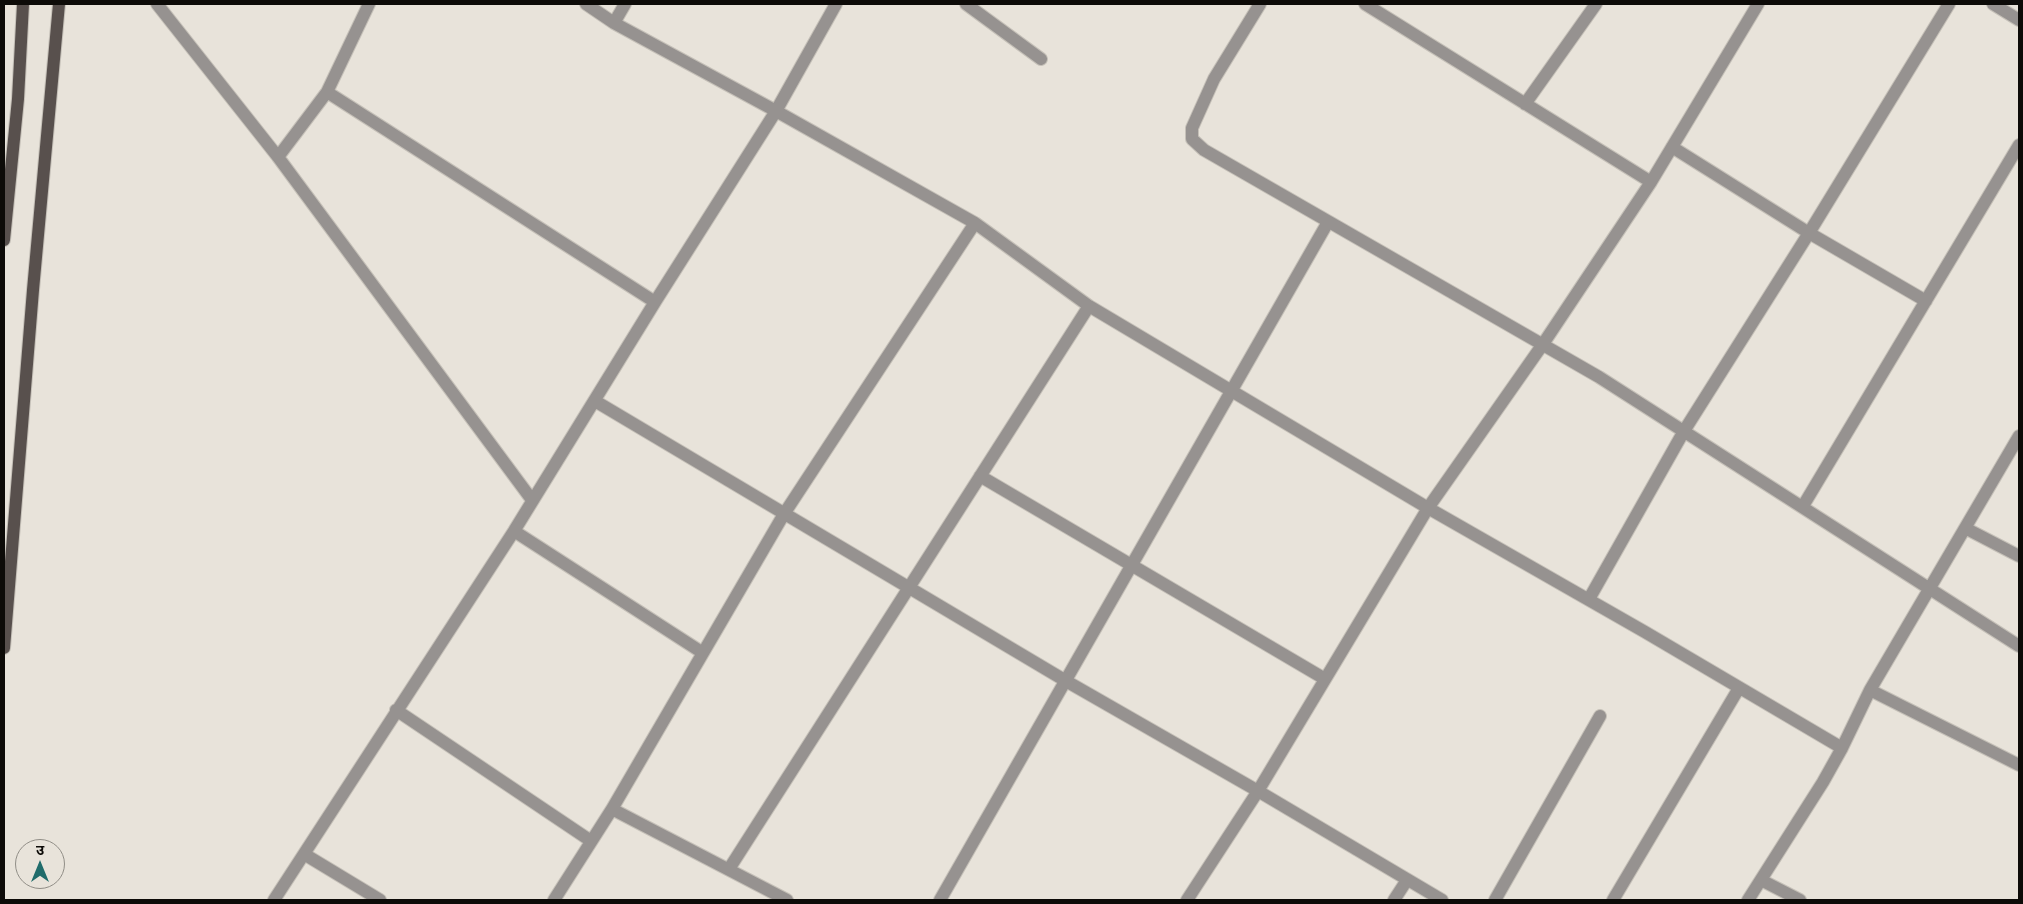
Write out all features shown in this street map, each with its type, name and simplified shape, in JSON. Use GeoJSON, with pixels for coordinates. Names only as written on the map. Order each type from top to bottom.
{"type":"FeatureCollection","features":[{"type":"Feature","properties":{"kind":"main road"},"geometry":{"type":"LineString","coordinates":[[4,240],[18,99],[23,4]]}},
{"type":"Feature","properties":{"kind":"main road"},"geometry":{"type":"LineString","coordinates":[[4,648],[33,290],[59,4]]}},
{"type":"Feature","properties":{"kind":"street"},"geometry":{"type":"LineString","coordinates":[[157,4],[278,157],[532,500]]}},
{"type":"Feature","properties":{"kind":"street"},"geometry":{"type":"LineString","coordinates":[[278,157],[327,92],[369,4]]}},
{"type":"Feature","properties":{"kind":"street"},"geometry":{"type":"LineString","coordinates":[[586,4],[614,23],[976,223],[1088,306],[1428,508],[1588,599],[1842,748]]}},
{"type":"Feature","properties":{"kind":"street"},"geometry":{"type":"LineString","coordinates":[[614,23],[625,4]]}},
{"type":"Feature","properties":{"kind":"street"},"geometry":{"type":"LineString","coordinates":[[274,900],[514,531],[655,302],[776,111],[836,4]]}},
{"type":"Feature","properties":{"kind":"street"},"geometry":{"type":"LineString","coordinates":[[966,4],[1041,59]]}},
{"type":"Feature","properties":{"kind":"street"},"geometry":{"type":"LineString","coordinates":[[1260,4],[1214,79],[1192,128],[1192,139],[1204,150],[1544,344],[1803,506],[2019,646]]}},
{"type":"Feature","properties":{"kind":"street"},"geometry":{"type":"LineString","coordinates":[[1365,4],[1651,182]]}},
{"type":"Feature","properties":{"kind":"street"},"geometry":{"type":"LineString","coordinates":[[1525,104],[1596,4]]}},
{"type":"Feature","properties":{"kind":"street"},"geometry":{"type":"LineString","coordinates":[[1187,900],[1258,791],[1428,508],[1544,344],[1651,182],[1758,4]]}},
{"type":"Feature","properties":{"kind":"street"},"geometry":{"type":"LineString","coordinates":[[1588,599],[1684,431],[1809,233],[1949,4]]}},
{"type":"Feature","properties":{"kind":"street"},"geometry":{"type":"LineString","coordinates":[[1993,4],[2019,20]]}},
{"type":"Feature","properties":{"kind":"street"},"geometry":{"type":"LineString","coordinates":[[327,92],[655,302]]}},
{"type":"Feature","properties":{"kind":"street"},"geometry":{"type":"LineString","coordinates":[[1803,506],[2019,145]]}},
{"type":"Feature","properties":{"kind":"street"},"geometry":{"type":"LineString","coordinates":[[1672,147],[1809,233],[1926,301]]}},
{"type":"Feature","properties":{"kind":"street"},"geometry":{"type":"LineString","coordinates":[[940,900],[1328,222]]}},
{"type":"Feature","properties":{"kind":"street"},"geometry":{"type":"LineString","coordinates":[[554,900],[612,809],[784,514],[976,223]]}},
{"type":"Feature","properties":{"kind":"street"},"geometry":{"type":"LineString","coordinates":[[729,870],[1088,306]]}},
{"type":"Feature","properties":{"kind":"street"},"geometry":{"type":"LineString","coordinates":[[595,401],[908,588],[1442,900]]}},
{"type":"Feature","properties":{"kind":"street"},"geometry":{"type":"LineString","coordinates":[[1748,900],[1823,782],[1870,690],[2019,436]]}},
{"type":"Feature","properties":{"kind":"street"},"geometry":{"type":"LineString","coordinates":[[980,476],[1325,679]]}},
{"type":"Feature","properties":{"kind":"street"},"geometry":{"type":"LineString","coordinates":[[1965,528],[2019,556]]}},
{"type":"Feature","properties":{"kind":"street"},"geometry":{"type":"LineString","coordinates":[[514,531],[703,653]]}},
{"type":"Feature","properties":{"kind":"street"},"geometry":{"type":"LineString","coordinates":[[1613,900],[1739,688]]}},
{"type":"Feature","properties":{"kind":"street"},"geometry":{"type":"LineString","coordinates":[[1870,690],[2019,765]]}},
{"type":"Feature","properties":{"kind":"street"},"geometry":{"type":"LineString","coordinates":[[396,710],[591,841]]}},
{"type":"Feature","properties":{"kind":"street"},"geometry":{"type":"LineString","coordinates":[[1495,900],[1600,716]]}},
{"type":"Feature","properties":{"kind":"street"},"geometry":{"type":"LineString","coordinates":[[612,809],[787,900]]}},
{"type":"Feature","properties":{"kind":"street"},"geometry":{"type":"LineString","coordinates":[[304,854],[380,900]]}},
{"type":"Feature","properties":{"kind":"street"},"geometry":{"type":"LineString","coordinates":[[1394,900],[1408,880]]}},
{"type":"Feature","properties":{"kind":"street"},"geometry":{"type":"LineString","coordinates":[[1761,880],[1800,900]]}}]}
